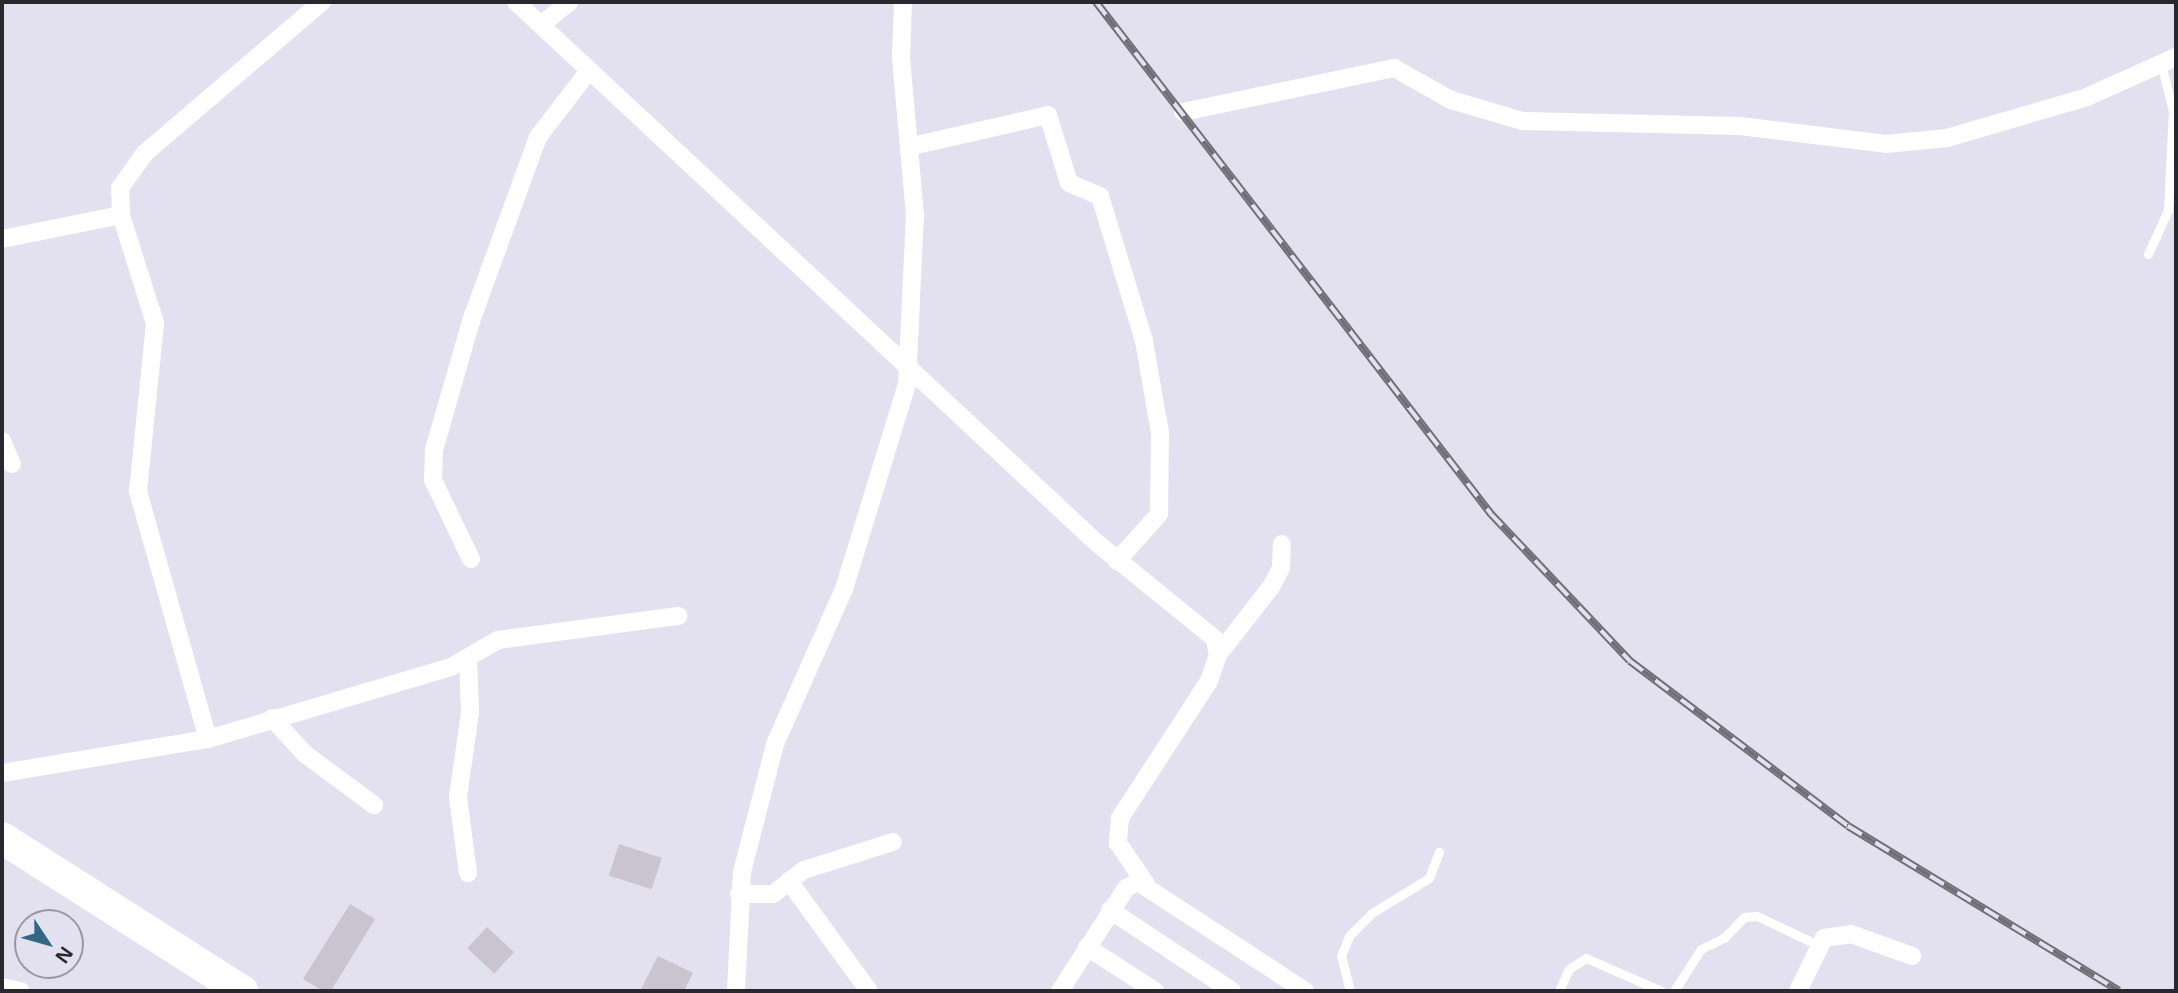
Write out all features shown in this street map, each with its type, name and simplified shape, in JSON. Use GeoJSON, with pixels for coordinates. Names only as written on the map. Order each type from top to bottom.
{"type":"FeatureCollection","features":[{"type":"Feature","properties":{"kind":"highway"},"geometry":{"type":"LineString","coordinates":[[2,838],[242,991]]}},
{"type":"Feature","properties":{"kind":"street"},"geometry":{"type":"LineString","coordinates":[[208,739],[138,491],[155,323],[121,215],[120,188],[133,165],[322,2]]}},
{"type":"Feature","properties":{"kind":"street"},"geometry":{"type":"LineString","coordinates":[[516,2],[1117,561],[1209,631],[1219,656]]}},
{"type":"Feature","properties":{"kind":"street"},"geometry":{"type":"LineString","coordinates":[[541,25],[569,2]]}},
{"type":"Feature","properties":{"kind":"street"},"geometry":{"type":"LineString","coordinates":[[736,991],[739,894],[775,744],[844,589],[908,367],[912,146],[901,57],[903,2]]}},
{"type":"Feature","properties":{"kind":"street"},"geometry":{"type":"LineString","coordinates":[[1184,112],[1394,68],[1451,100],[1523,121],[1740,126],[1886,144],[2002,122],[2169,63]]}},
{"type":"Feature","properties":{"kind":"street"},"geometry":{"type":"LineString","coordinates":[[471,559],[433,480],[434,450],[471,321],[538,137],[589,72]]}},
{"type":"Feature","properties":{"kind":"street"},"geometry":{"type":"LineString","coordinates":[[912,146],[1048,115],[1069,183],[1100,195],[1144,341],[1160,433],[1159,514],[1117,561]]}},
{"type":"Feature","properties":{"kind":"street"},"geometry":{"type":"LineString","coordinates":[[2,239],[121,215]]}},
{"type":"Feature","properties":{"kind":"street"},"geometry":{"type":"LineString","coordinates":[[2,442],[12,464]]}},
{"type":"Feature","properties":{"kind":"street"},"geometry":{"type":"LineString","coordinates":[[1282,544],[1281,568],[1271,587],[1219,656],[1202,692],[1120,818],[1118,843],[1146,884],[1305,991]]}},
{"type":"Feature","properties":{"kind":"street"},"geometry":{"type":"LineString","coordinates":[[2,773],[208,739],[468,657],[498,639],[678,616]]}},
{"type":"Feature","properties":{"kind":"street"},"geometry":{"type":"LineString","coordinates":[[468,657],[470,713],[458,797],[468,873]]}},
{"type":"Feature","properties":{"kind":"street"},"geometry":{"type":"LineString","coordinates":[[272,718],[305,754],[374,805]]}},
{"type":"Feature","properties":{"kind":"street"},"geometry":{"type":"LineString","coordinates":[[739,894],[773,894],[817,864],[893,842]]}},
{"type":"Feature","properties":{"kind":"street"},"geometry":{"type":"LineString","coordinates":[[789,881],[869,991]]}},
{"type":"Feature","properties":{"kind":"street"},"geometry":{"type":"LineString","coordinates":[[1064,990],[1110,910],[1131,884],[1146,884]]}},
{"type":"Feature","properties":{"kind":"street"},"geometry":{"type":"LineString","coordinates":[[1110,910],[1232,991]]}},
{"type":"Feature","properties":{"kind":"street"},"geometry":{"type":"LineString","coordinates":[[1798,991],[1818,945],[1851,934],[1912,956]]}},
{"type":"Feature","properties":{"kind":"street"},"geometry":{"type":"LineString","coordinates":[[1087,947],[1155,991]]}},
{"type":"Feature","properties":{"kind":"street"},"geometry":{"type":"LineString","coordinates":[[2,987],[21,991]]}},
{"type":"Feature","properties":{"kind":"lane"},"geometry":{"type":"LineString","coordinates":[[2148,254],[2168,210],[2173,111],[2169,63]]}},
{"type":"Feature","properties":{"kind":"lane"},"geometry":{"type":"LineString","coordinates":[[1350,991],[1341,956],[1349,936],[1372,913],[1429,878],[1439,852]]}},
{"type":"Feature","properties":{"kind":"lane"},"geometry":{"type":"LineString","coordinates":[[1674,991],[1701,949],[1751,915],[1818,945]]}},
{"type":"Feature","properties":{"kind":"lane"},"geometry":{"type":"LineString","coordinates":[[1559,991],[1569,969],[1586,958],[1661,991]]}},
{"type":"Feature","properties":{"kind":"building"},"geometry":{"type":"Polygon","coordinates":[[[619,844],[662,858],[652,889],[609,875],[619,844]]]}},
{"type":"Feature","properties":{"kind":"building"},"geometry":{"type":"Polygon","coordinates":[[[350,904],[375,919],[331,991],[323,991],[303,979],[350,904]]]}},
{"type":"Feature","properties":{"kind":"building"},"geometry":{"type":"Polygon","coordinates":[[[487,927],[514,952],[494,973],[467,948],[487,927]]]}},
{"type":"Feature","properties":{"kind":"building"},"geometry":{"type":"Polygon","coordinates":[[[658,956],[693,973],[684,991],[640,991],[658,956]]]}},
{"type":"Feature","properties":{"kind":"railway"},"geometry":{"type":"LineString","coordinates":[[1096,2],[1491,514],[1630,661],[1848,826],[2119,991]]}}]}
